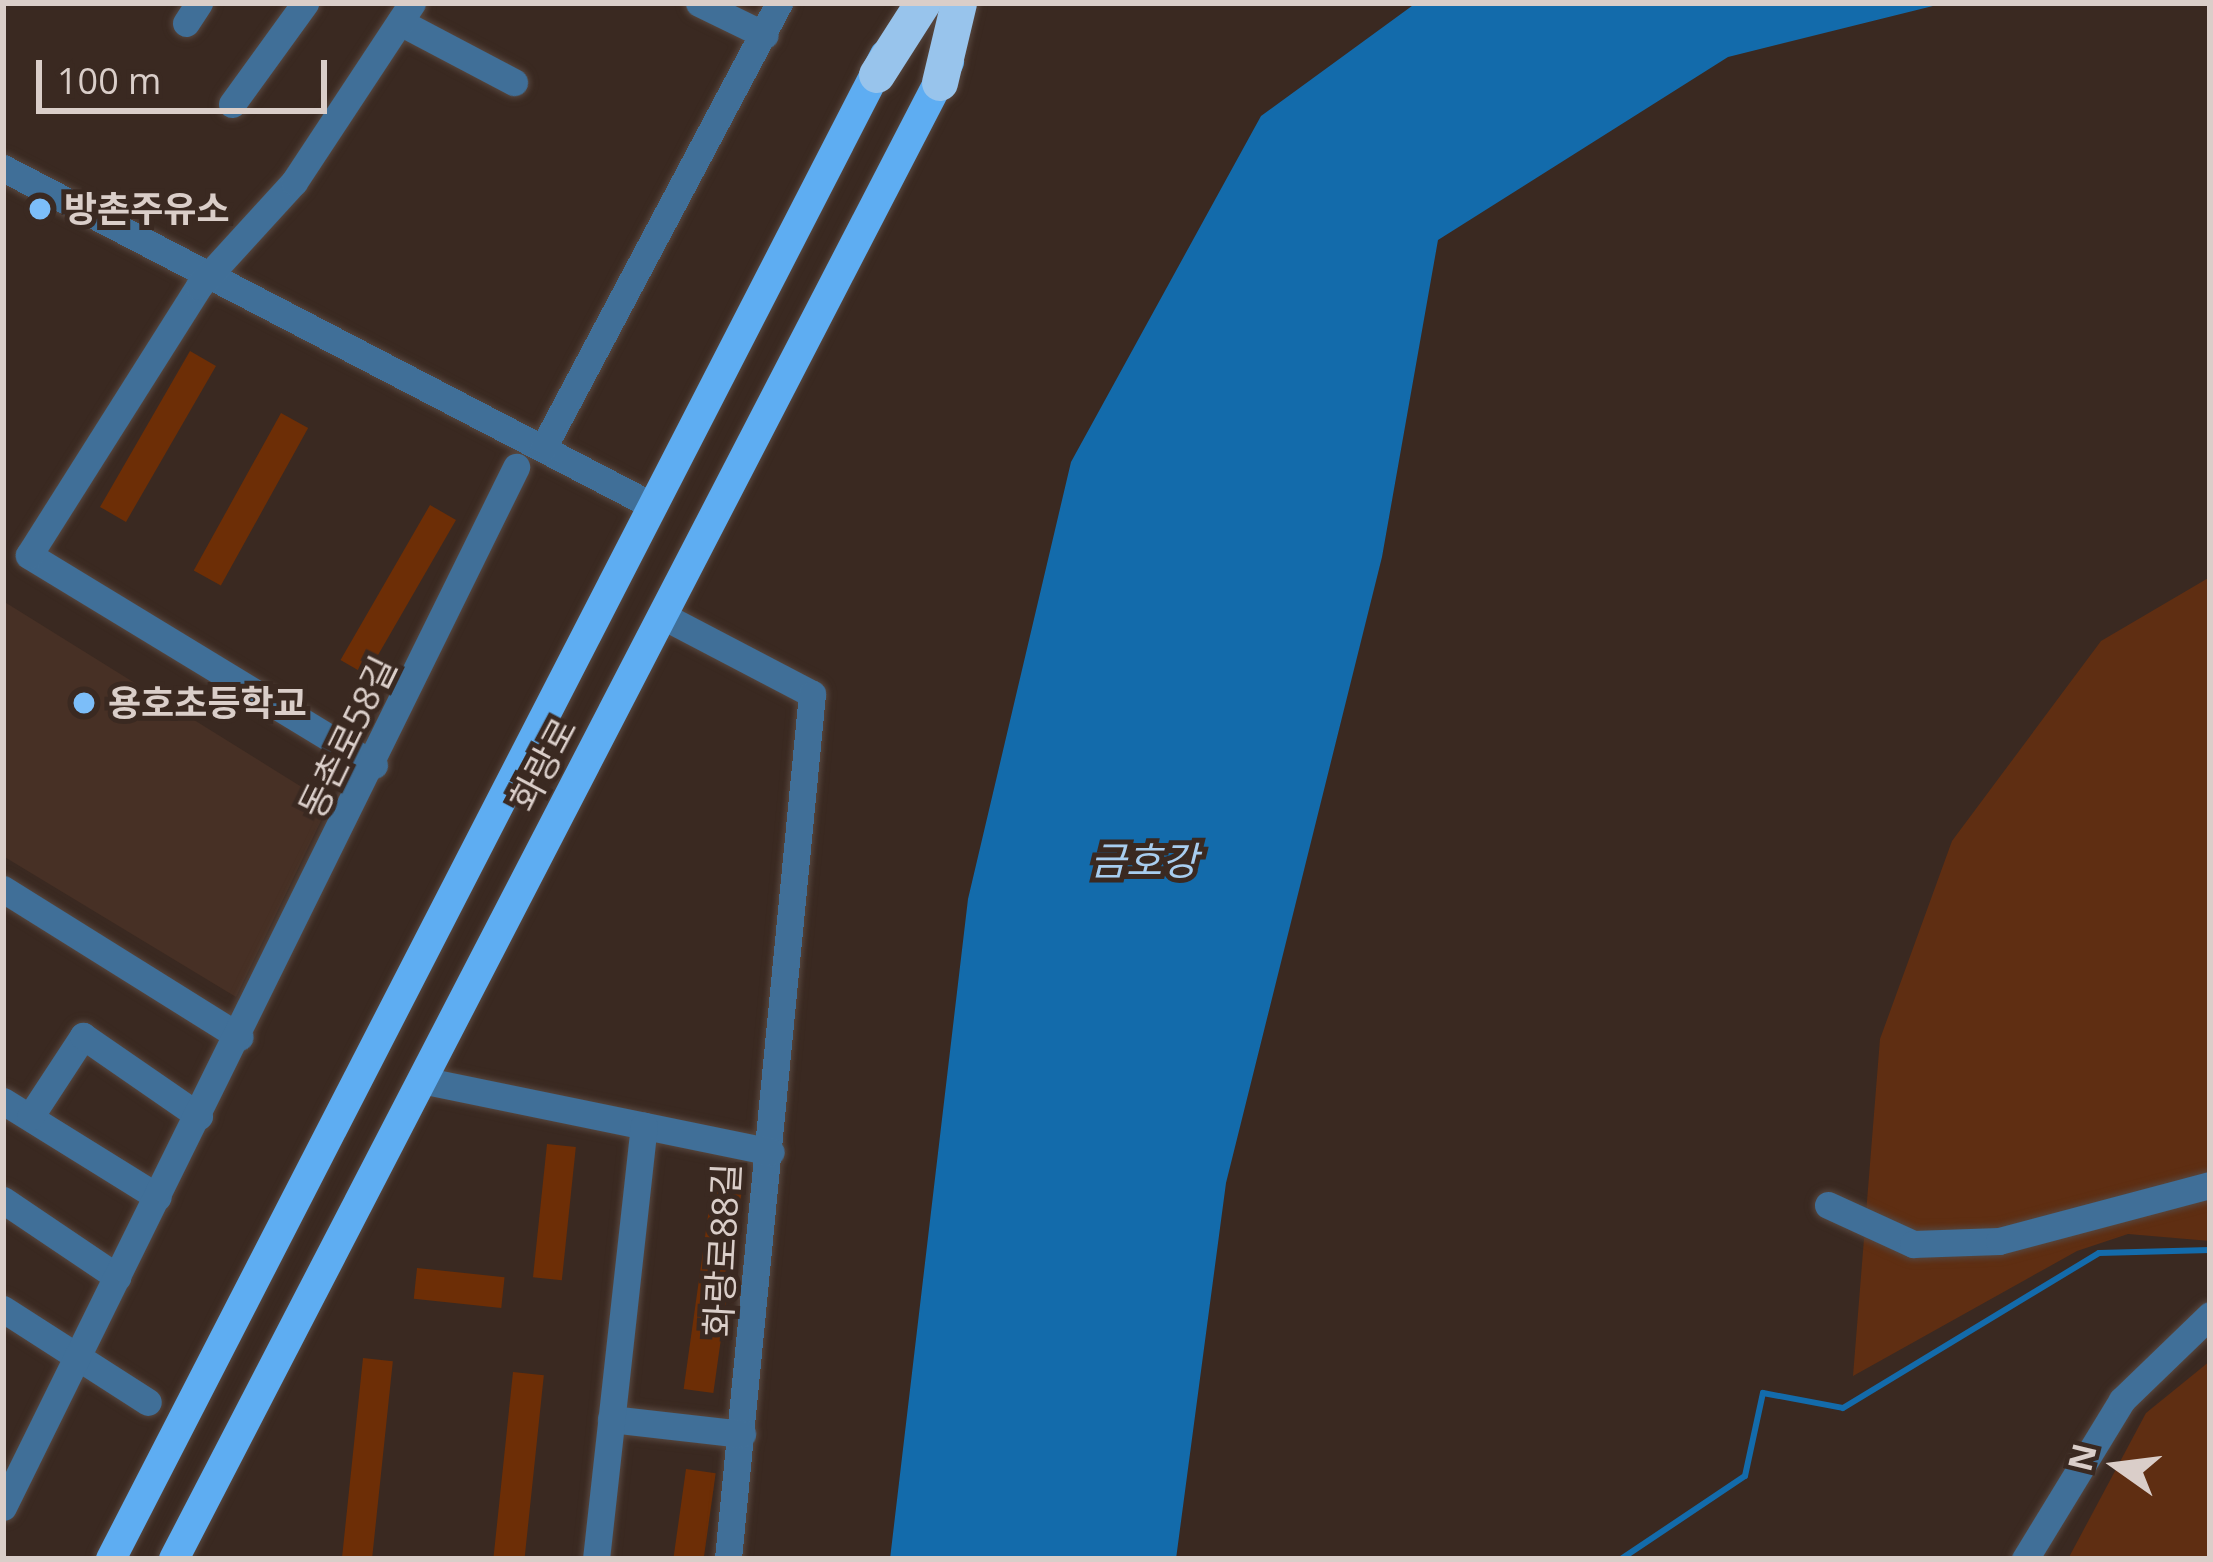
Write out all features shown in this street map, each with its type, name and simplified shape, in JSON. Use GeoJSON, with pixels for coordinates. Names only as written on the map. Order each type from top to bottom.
{"type":"FeatureCollection","features":[{"type":"Feature","properties":{"kind":"highway"},"geometry":{"type":"LineString","coordinates":[[878,75],[923,3]]}},
{"type":"Feature","properties":{"kind":"highway"},"geometry":{"type":"LineString","coordinates":[[940,83],[959,3]]}},
{"type":"Feature","properties":{"kind":"main road","name":"화랑로"},"geometry":{"type":"LineString","coordinates":[[110,1559],[878,75],[906,3]]}},
{"type":"Feature","properties":{"kind":"main road","name":"화랑로"},"geometry":{"type":"LineString","coordinates":[[173,1559],[665,616],[940,83],[976,3]]}},
{"type":"Feature","properties":{"kind":"street"},"geometry":{"type":"LineString","coordinates":[[232,104],[305,3]]}},
{"type":"Feature","properties":{"kind":"street"},"geometry":{"type":"LineString","coordinates":[[699,3],[765,35]]}},
{"type":"Feature","properties":{"kind":"street"},"geometry":{"type":"LineString","coordinates":[[543,448],[778,3]]}},
{"type":"Feature","properties":{"kind":"street"},"geometry":{"type":"LineString","coordinates":[[374,765],[28,555],[210,274],[293,182],[406,12],[514,82]]}},
{"type":"Feature","properties":{"kind":"street"},"geometry":{"type":"LineString","coordinates":[[3,168],[653,506]]}},
{"type":"Feature","properties":{"kind":"street","name":"동촌로58길"},"geometry":{"type":"LineString","coordinates":[[3,1507],[374,765],[516,467]]}},
{"type":"Feature","properties":{"kind":"street"},"geometry":{"type":"LineString","coordinates":[[665,616],[812,694],[771,1152]]}},
{"type":"Feature","properties":{"kind":"street"},"geometry":{"type":"LineString","coordinates":[[3,889],[239,1037]]}},
{"type":"Feature","properties":{"kind":"street"},"geometry":{"type":"LineString","coordinates":[[30,1118],[82,1036],[199,1116]]}},
{"type":"Feature","properties":{"kind":"street","name":"화랑로88길"},"geometry":{"type":"LineString","coordinates":[[421,1080],[771,1152],[728,1559]]}},
{"type":"Feature","properties":{"kind":"street"},"geometry":{"type":"LineString","coordinates":[[3,1101],[158,1197]]}},
{"type":"Feature","properties":{"kind":"street"},"geometry":{"type":"LineString","coordinates":[[596,1559],[644,1126]]}},
{"type":"Feature","properties":{"kind":"street"},"geometry":{"type":"LineString","coordinates":[[1828,1205],[1913,1244],[1999,1241],[2210,1185]]}},
{"type":"Feature","properties":{"kind":"street"},"geometry":{"type":"LineString","coordinates":[[3,1200],[117,1277]]}},
{"type":"Feature","properties":{"kind":"street"},"geometry":{"type":"LineString","coordinates":[[3,1309],[148,1402]]}},
{"type":"Feature","properties":{"kind":"street"},"geometry":{"type":"LineString","coordinates":[[2026,1559],[2122,1400],[2210,1315]]}},
{"type":"Feature","properties":{"kind":"street"},"geometry":{"type":"LineString","coordinates":[[611,1419],[742,1434]]}},
{"type":"Feature","properties":{"kind":"shaded area"},"geometry":{"type":"Polygon","coordinates":[[[2210,577],[2210,1241],[2128,1234],[2077,1251],[1853,1376],[1880,1039],[1952,841],[2101,641],[2210,577]]]}},
{"type":"Feature","properties":{"kind":"shaded area","name":"용호초등학교"},"geometry":{"type":"Polygon","coordinates":[[[3,601],[329,804],[236,997],[3,856],[3,601]]]}},
{"type":"Feature","properties":{"kind":"shaded area"},"geometry":{"type":"Polygon","coordinates":[[[2210,1361],[2210,1559],[2068,1559],[2146,1413],[2210,1361]]]}},
{"type":"Feature","properties":{"kind":"water","name":"금호강"},"geometry":{"type":"Polygon","coordinates":[[[1416,3],[1945,3],[1728,57],[1438,240],[1382,557],[1226,1183],[1176,1559],[890,1559],[968,899],[1071,462],[1261,116],[1416,3]]]}},
{"type":"Feature","properties":{"kind":"building"},"geometry":{"type":"Polygon","coordinates":[[[190,351],[216,366],[126,522],[100,507],[190,351]]]}},
{"type":"Feature","properties":{"kind":"building"},"geometry":{"type":"Polygon","coordinates":[[[281,413],[308,428],[221,585],[194,570],[281,413]]]}},
{"type":"Feature","properties":{"kind":"building"},"geometry":{"type":"Polygon","coordinates":[[[430,505],[456,520],[366,675],[341,660],[430,505]]]}},
{"type":"Feature","properties":{"kind":"building"},"geometry":{"type":"Polygon","coordinates":[[[547,1144],[576,1147],[562,1280],[533,1277],[547,1144]]]}},
{"type":"Feature","properties":{"kind":"building"},"geometry":{"type":"Polygon","coordinates":[[[713,1180],[743,1184],[713,1393],[684,1389],[713,1180]]]}},
{"type":"Feature","properties":{"kind":"building"},"geometry":{"type":"Polygon","coordinates":[[[417,1268],[505,1277],[501,1308],[414,1299],[417,1268]]]}},
{"type":"Feature","properties":{"kind":"building"},"geometry":{"type":"Polygon","coordinates":[[[363,1358],[393,1361],[372,1559],[342,1559],[363,1358]]]}},
{"type":"Feature","properties":{"kind":"building"},"geometry":{"type":"Polygon","coordinates":[[[513,1372],[544,1375],[525,1559],[493,1559],[513,1372]]]}},
{"type":"Feature","properties":{"kind":"building"},"geometry":{"type":"Polygon","coordinates":[[[686,1469],[716,1473],[704,1559],[673,1559],[686,1469]]]}},
{"type":"Feature","properties":{"kind":"waterway"},"geometry":{"type":"LineString","coordinates":[[1621,1559],[1745,1476],[1763,1393],[1843,1408],[2099,1253],[2210,1250]]}},
{"type":"Feature","properties":{"kind":"place","name":"방촌주유소"},"geometry":{"type":"Point","coordinates":[40,209]}},
{"type":"Feature","properties":{"kind":"place","name":"용호초등학교"},"geometry":{"type":"Point","coordinates":[84,703]}}]}
